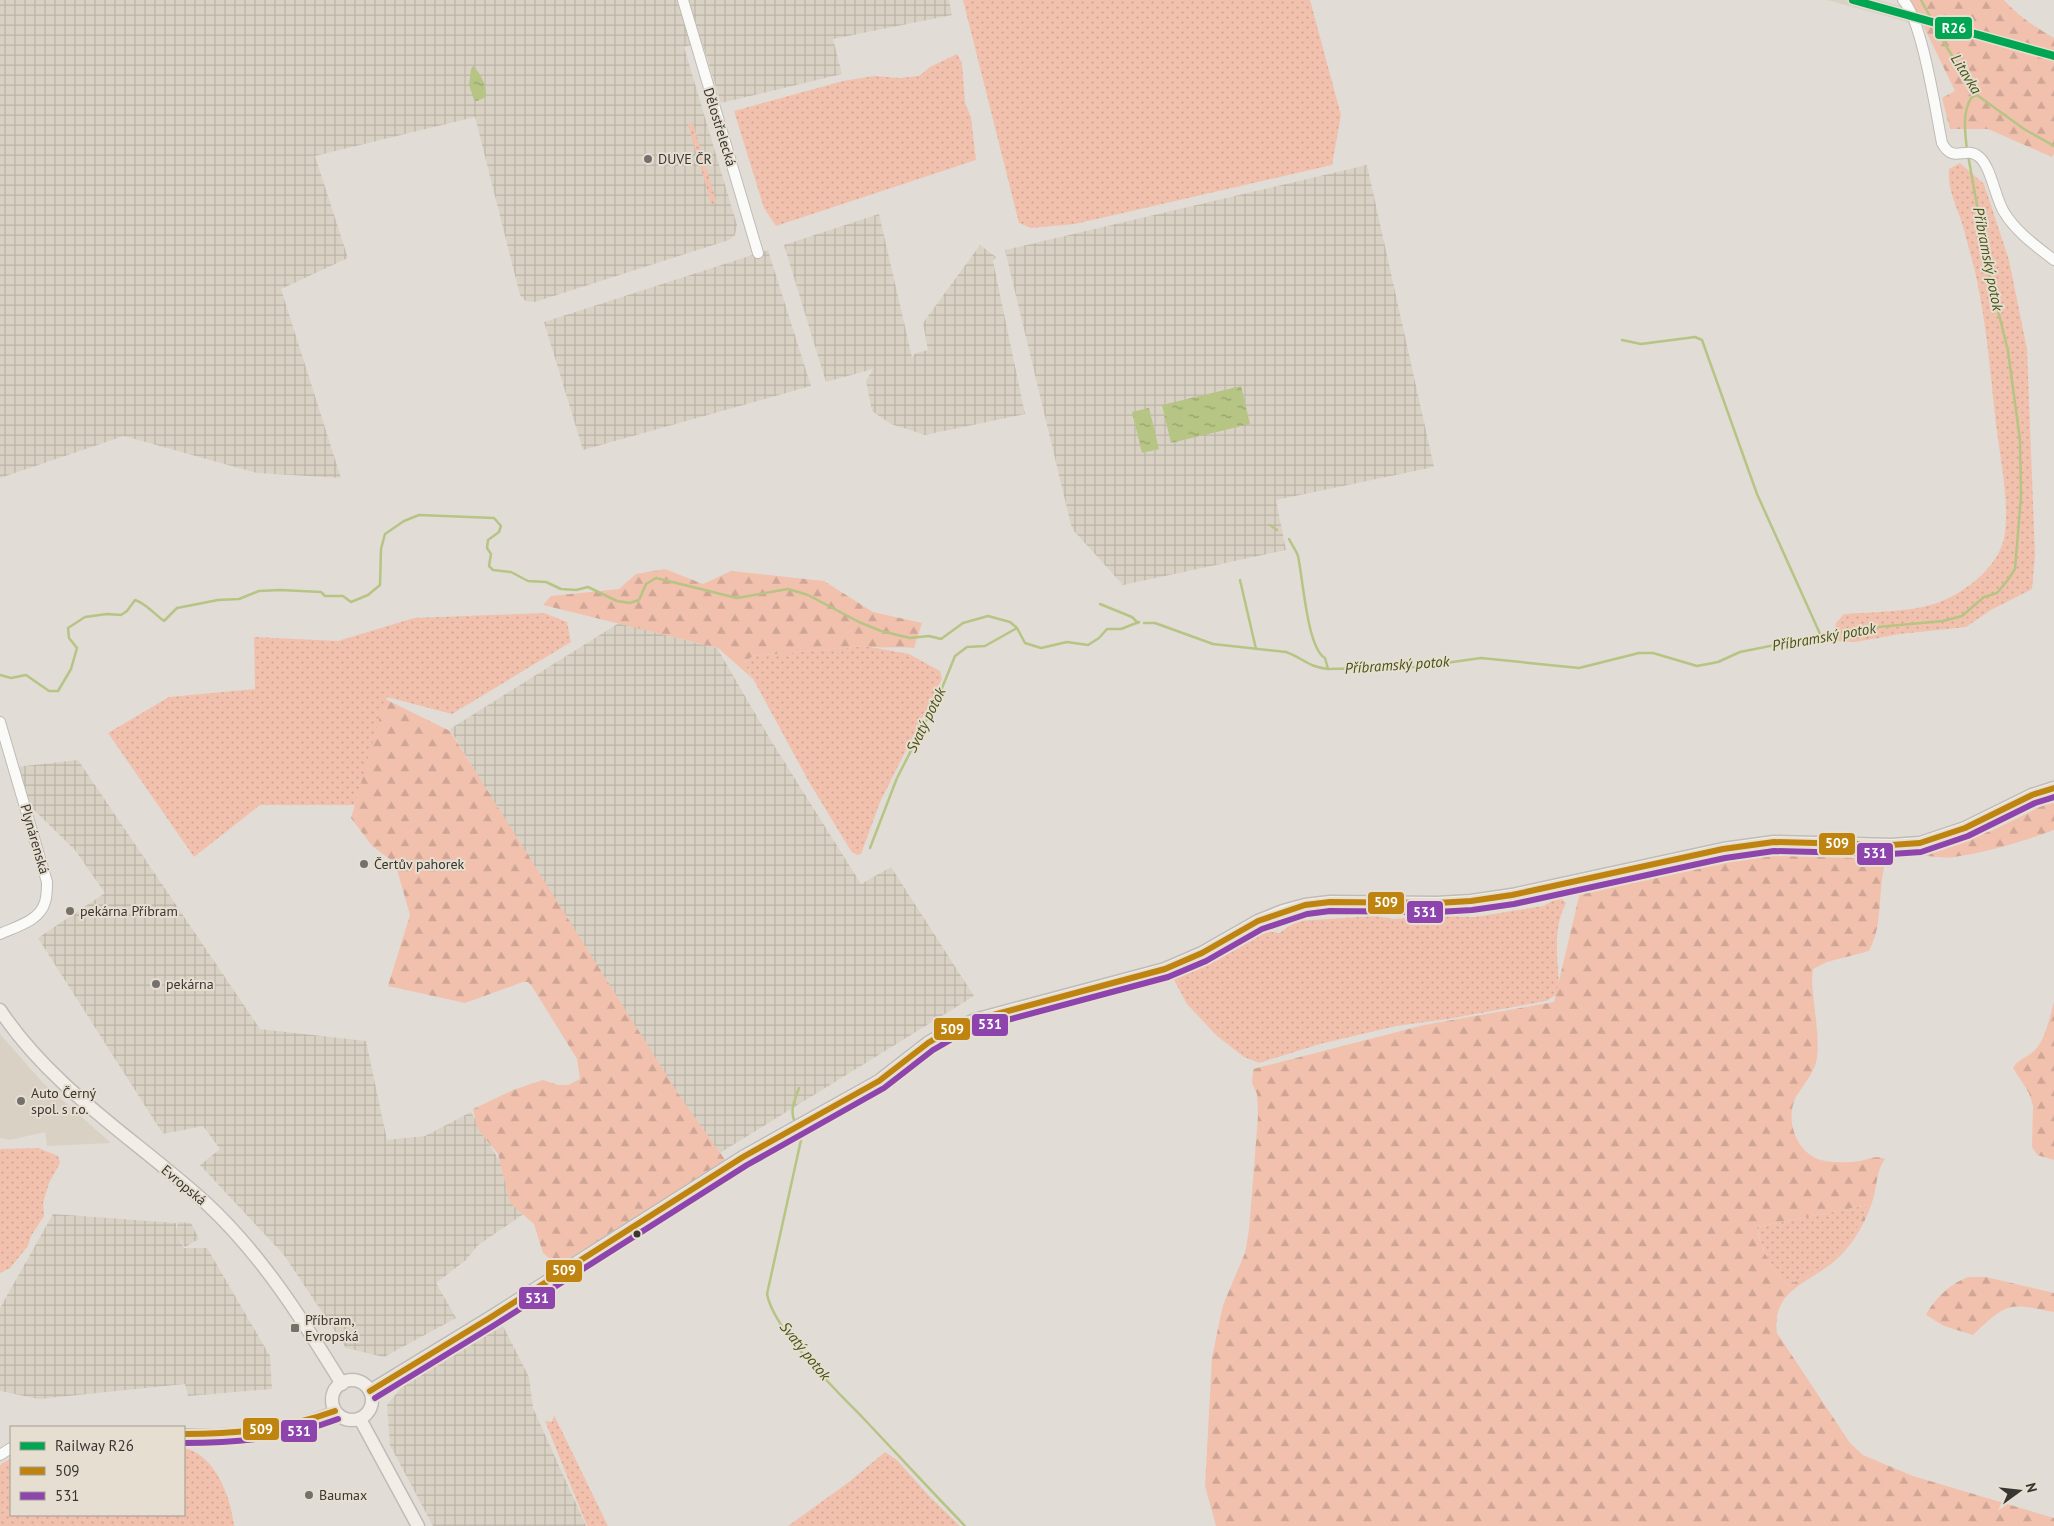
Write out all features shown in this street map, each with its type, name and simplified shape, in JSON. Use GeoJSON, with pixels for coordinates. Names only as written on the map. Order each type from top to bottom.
{"type":"FeatureCollection","features":[{"type":"Feature","properties":{"kind":"main road"},"geometry":{"type":"LineString","coordinates":[[370,1391],[488,1319],[743,1157],[864,1091],[948,1031],[978,1019],[1166,969],[1202,954],[1258,921],[1305,905],[1330,902],[1471,901],[1512,895],[1724,849],[1774,842],[1891,845],[1920,842],[1965,828],[2032,795],[2054,788]]}},
{"type":"Feature","properties":{"kind":"main road","name":"Evropská"},"geometry":{"type":"LineString","coordinates":[[0,1010],[43,1063],[74,1094],[206,1204],[244,1241],[281,1289],[342,1384]]}},
{"type":"Feature","properties":{"kind":"main road"},"geometry":{"type":"LineString","coordinates":[[355,1381],[364,1384],[370,1391],[372,1404],[368,1413],[360,1419],[346,1419],[335,1411],[333,1398],[336,1390],[342,1384],[355,1381]]}},
{"type":"Feature","properties":{"kind":"main road"},"geometry":{"type":"LineString","coordinates":[[360,1419],[418,1526]]}},
{"type":"Feature","properties":{"kind":"street","name":"Dělostřelecká"},"geometry":{"type":"LineString","coordinates":[[683,0],[758,253]]}},
{"type":"Feature","properties":{"kind":"street"},"geometry":{"type":"LineString","coordinates":[[1903,0],[1910,10],[1924,56],[1942,142],[1950,153],[1978,156],[1987,168],[1997,200],[2010,222],[2033,244],[2054,260]]}},
{"type":"Feature","properties":{"kind":"street","name":"Plynárenská"},"geometry":{"type":"LineString","coordinates":[[0,722],[47,882],[45,904],[40,912],[32,920],[0,934]]}},
{"type":"Feature","properties":{"kind":"street"},"geometry":{"type":"LineString","coordinates":[[185,1434],[264,1430],[303,1422],[335,1411]]}},
{"type":"Feature","properties":{"kind":"shaded area"},"geometry":{"type":"Polygon","coordinates":[[[0,0],[949,0],[952,15],[833,39],[842,74],[721,103],[702,42],[684,47],[737,225],[735,235],[729,240],[535,302],[526,301],[520,295],[475,117],[315,156],[348,258],[281,289],[341,478],[257,473],[124,436],[0,478],[0,0]]]}},
{"type":"Feature","properties":{"kind":"shaded area"},"geometry":{"type":"Polygon","coordinates":[[[1827,0],[1878,0],[1893,4],[2054,49],[2054,62],[1827,0]]]}},
{"type":"Feature","properties":{"kind":"shaded area"},"geometry":{"type":"Polygon","coordinates":[[[1367,165],[1434,467],[1276,500],[1286,550],[1123,585],[1074,531],[1071,525],[1005,250],[1367,165]]]}},
{"type":"Feature","properties":{"kind":"shaded area"},"geometry":{"type":"Polygon","coordinates":[[[879,214],[912,357],[916,353],[928,350],[923,323],[980,245],[996,257],[993,261],[1025,414],[925,435],[891,424],[872,411],[866,381],[873,369],[826,382],[784,245],[879,214]]]}},
{"type":"Feature","properties":{"kind":"shaded area"},"geometry":{"type":"Polygon","coordinates":[[[768,250],[811,386],[583,450],[544,322],[768,250]]]}},
{"type":"Feature","properties":{"kind":"shaded area"},"geometry":{"type":"Polygon","coordinates":[[[619,623],[717,648],[770,739],[861,884],[891,867],[974,996],[715,1156],[578,946],[450,729],[619,623]]]}},
{"type":"Feature","properties":{"kind":"shaded area"},"geometry":{"type":"Polygon","coordinates":[[[78,760],[260,1029],[366,1041],[387,1140],[425,1136],[471,1112],[528,1211],[477,1246],[466,1260],[436,1283],[456,1318],[384,1357],[346,1348],[284,1255],[200,1165],[220,1149],[203,1126],[163,1134],[38,938],[105,893],[75,850],[28,804],[15,767],[78,760]]]}},
{"type":"Feature","properties":{"kind":"shaded area"},"geometry":{"type":"Polygon","coordinates":[[[0,1034],[43,1083],[111,1143],[47,1146],[45,1132],[10,1140],[0,1138],[0,1034]]]}},
{"type":"Feature","properties":{"kind":"shaded area"},"geometry":{"type":"Polygon","coordinates":[[[53,1214],[176,1223],[176,1232],[178,1222],[191,1223],[199,1239],[185,1247],[177,1234],[184,1248],[207,1248],[270,1356],[272,1389],[188,1396],[185,1384],[39,1399],[0,1391],[0,1308],[53,1214]]]}},
{"type":"Feature","properties":{"kind":"shaded area"},"geometry":{"type":"Polygon","coordinates":[[[503,1326],[529,1377],[533,1408],[586,1526],[433,1526],[390,1445],[387,1405],[401,1388],[432,1364],[503,1326]]]}},
{"type":"Feature","properties":{"kind":"green space"},"geometry":{"type":"Polygon","coordinates":[[[963,0],[1310,0],[1341,115],[1332,165],[1075,224],[1031,228],[1019,223],[963,0]]]}},
{"type":"Feature","properties":{"kind":"green space"},"geometry":{"type":"Polygon","coordinates":[[[1911,0],[2004,0],[2027,21],[2054,38],[2054,154],[2052,157],[1988,129],[1950,129],[1942,98],[1955,91],[1911,0]]]}},
{"type":"Feature","properties":{"kind":"green space"},"geometry":{"type":"Polygon","coordinates":[[[957,54],[962,63],[965,103],[971,117],[976,160],[776,226],[764,208],[734,111],[843,81],[874,76],[900,78],[919,76],[930,67],[957,54]]]}},
{"type":"Feature","properties":{"kind":"green space"},"geometry":{"type":"Polygon","coordinates":[[[693,123],[716,201],[714,205],[711,203],[688,125],[693,123]]]}},
{"type":"Feature","properties":{"kind":"green space"},"geometry":{"type":"Polygon","coordinates":[[[1960,163],[1984,184],[2009,260],[2027,349],[2035,555],[2032,589],[1991,610],[1966,627],[1900,634],[1856,642],[1832,641],[1836,623],[1844,614],[1891,611],[1927,606],[1960,592],[1981,576],[1990,566],[2002,545],[2005,533],[2006,506],[1990,363],[1973,263],[1949,183],[1949,169],[1960,163]]]}},
{"type":"Feature","properties":{"kind":"green space"},"geometry":{"type":"Polygon","coordinates":[[[665,569],[703,584],[731,571],[824,581],[873,612],[922,623],[914,648],[864,646],[753,656],[744,662],[748,665],[747,668],[753,679],[718,648],[543,605],[551,596],[619,589],[636,574],[665,569]]]}},
{"type":"Feature","properties":{"kind":"green space"},"geometry":{"type":"Polygon","coordinates":[[[544,613],[567,622],[571,642],[452,714],[387,697],[355,805],[260,805],[194,857],[108,733],[169,697],[255,689],[254,637],[338,641],[414,618],[544,613]]]}},
{"type":"Feature","properties":{"kind":"green space"},"geometry":{"type":"Polygon","coordinates":[[[864,646],[909,654],[940,671],[942,679],[880,802],[861,854],[857,855],[851,851],[809,782],[744,662],[753,656],[864,646]]]}},
{"type":"Feature","properties":{"kind":"green space"},"geometry":{"type":"Polygon","coordinates":[[[385,699],[450,731],[679,1095],[728,1164],[558,1265],[543,1253],[534,1224],[510,1203],[498,1154],[477,1128],[473,1109],[513,1090],[543,1080],[558,1085],[568,1085],[580,1079],[577,1059],[528,982],[523,982],[465,1003],[388,986],[410,915],[395,863],[372,846],[351,818],[385,699]]]}},
{"type":"Feature","properties":{"kind":"green space"},"geometry":{"type":"Polygon","coordinates":[[[2054,803],[2054,830],[2005,846],[1967,855],[1945,857],[1903,855],[1886,860],[1883,871],[1877,929],[1869,951],[1827,962],[1813,969],[1812,981],[1818,1049],[1812,1073],[1796,1097],[1793,1105],[1792,1123],[1794,1132],[1803,1148],[1810,1155],[1818,1159],[1844,1162],[1860,1161],[1875,1157],[1885,1159],[1879,1172],[1871,1204],[1855,1237],[1844,1252],[1828,1267],[1795,1288],[1787,1296],[1780,1306],[1777,1318],[1777,1333],[1850,1443],[1863,1455],[1913,1476],[2054,1518],[2054,1526],[1216,1526],[1205,1486],[1212,1357],[1223,1305],[1245,1253],[1249,1230],[1258,1116],[1257,1094],[1252,1083],[1253,1069],[1424,1025],[1554,1002],[1581,888],[1728,855],[1800,848],[1882,853],[1923,850],[1991,831],[2046,804],[2054,803]],[[1868,1205],[1757,1227],[1760,1242],[1768,1259],[1778,1276],[1789,1285],[1817,1270],[1838,1254],[1854,1234],[1868,1205]]]}},
{"type":"Feature","properties":{"kind":"green space"},"geometry":{"type":"Polygon","coordinates":[[[1560,897],[1566,903],[1557,934],[1559,987],[1556,995],[1546,1001],[1448,1019],[1396,1026],[1320,1044],[1259,1063],[1244,1057],[1216,1035],[1187,1004],[1174,980],[1174,973],[1221,950],[1267,931],[1279,933],[1297,921],[1375,916],[1394,919],[1429,916],[1475,917],[1543,906],[1560,897]]]}},
{"type":"Feature","properties":{"kind":"green space"},"geometry":{"type":"Polygon","coordinates":[[[2054,1002],[2054,1160],[2037,1155],[2032,1147],[2033,1106],[2029,1093],[2013,1068],[2038,1047],[2047,1028],[2054,1002]]]}},
{"type":"Feature","properties":{"kind":"green space"},"geometry":{"type":"Polygon","coordinates":[[[38,1148],[58,1156],[60,1163],[49,1183],[43,1203],[44,1216],[31,1236],[28,1246],[10,1268],[0,1273],[0,1149],[38,1148]]]}},
{"type":"Feature","properties":{"kind":"green space"},"geometry":{"type":"Polygon","coordinates":[[[1868,1205],[1854,1234],[1838,1254],[1817,1270],[1789,1285],[1783,1281],[1764,1251],[1757,1227],[1868,1205]]]}},
{"type":"Feature","properties":{"kind":"green space"},"geometry":{"type":"Polygon","coordinates":[[[1969,1277],[1986,1277],[2054,1293],[2054,1312],[2027,1307],[2009,1308],[1994,1316],[1973,1335],[1944,1326],[1926,1315],[1944,1292],[1956,1283],[1969,1277]]]}},
{"type":"Feature","properties":{"kind":"green space"},"geometry":{"type":"Polygon","coordinates":[[[554,1415],[608,1526],[587,1526],[545,1421],[552,1422],[554,1415]]]}},
{"type":"Feature","properties":{"kind":"green space"},"geometry":{"type":"Polygon","coordinates":[[[185,1448],[195,1452],[204,1459],[220,1478],[229,1502],[234,1526],[0,1526],[0,1465],[10,1459],[10,1516],[185,1516],[185,1448]]]}},
{"type":"Feature","properties":{"kind":"green space"},"geometry":{"type":"Polygon","coordinates":[[[885,1452],[897,1460],[929,1496],[960,1526],[788,1526],[849,1482],[885,1452]]]}},
{"type":"Feature","properties":{"kind":"water"},"geometry":{"type":"Polygon","coordinates":[[[473,66],[481,76],[486,93],[486,97],[477,101],[474,100],[469,85],[473,66]]]}},
{"type":"Feature","properties":{"kind":"water"},"geometry":{"type":"Polygon","coordinates":[[[1241,386],[1250,424],[1171,443],[1162,405],[1241,386]]]}},
{"type":"Feature","properties":{"kind":"water"},"geometry":{"type":"Polygon","coordinates":[[[1149,408],[1159,449],[1142,453],[1132,412],[1149,408]]]}},
{"type":"Feature","properties":{"kind":"waterway","name":"Litavka"},"geometry":{"type":"LineString","coordinates":[[1921,0],[1946,46],[1977,95],[2024,129],[2054,146]]}},
{"type":"Feature","properties":{"kind":"waterway","name":"Příbramský potok"},"geometry":{"type":"LineString","coordinates":[[1967,150],[1966,110],[1971,98],[1977,95]]}},
{"type":"Feature","properties":{"kind":"waterway","name":"Příbramský potok"},"geometry":{"type":"LineString","coordinates":[[1144,623],[1155,623],[1213,644],[1286,652],[1310,664],[1328,669],[1417,667],[1481,658],[1579,668],[1639,653],[1653,653],[1697,666],[1718,662],[1740,652],[1856,629],[1943,621],[1962,616],[1984,597],[1997,593],[2015,569],[2021,497],[2020,440],[2008,351],[1990,278],[1968,155]]}},
{"type":"Feature","properties":{"kind":"waterway"},"geometry":{"type":"LineString","coordinates":[[1622,340],[1641,344],[1695,337],[1702,340],[1757,494],[1821,636]]}},
{"type":"Feature","properties":{"kind":"waterway","name":"Příbramský potok"},"geometry":{"type":"LineString","coordinates":[[0,675],[11,678],[26,675],[49,691],[58,691],[71,669],[77,648],[69,638],[68,628],[85,617],[107,614],[121,615],[127,611],[135,600],[164,621],[177,608],[218,600],[239,599],[259,591],[321,592],[325,596],[343,596],[351,602],[368,595],[380,585],[381,549],[385,534],[404,521],[419,515],[494,518],[501,526],[499,532],[488,540],[487,548],[491,554],[489,566],[493,570],[511,572],[528,581],[546,582],[561,589],[576,590],[588,587],[617,601],[630,603],[639,600],[646,584],[656,578],[737,598],[788,589],[808,595],[859,622],[881,631],[910,638],[929,636],[941,639],[963,623],[988,616],[1010,622],[1017,628],[1025,643],[1041,648],[1067,642],[1088,645],[1099,638],[1107,629],[1121,629],[1139,622]]}},
{"type":"Feature","properties":{"kind":"waterway"},"geometry":{"type":"LineString","coordinates":[[1270,525],[1277,530]]}},
{"type":"Feature","properties":{"kind":"waterway"},"geometry":{"type":"LineString","coordinates":[[1289,539],[1298,556],[1307,612],[1314,641],[1319,652],[1325,658],[1328,669]]}},
{"type":"Feature","properties":{"kind":"waterway"},"geometry":{"type":"LineString","coordinates":[[1240,580],[1256,649]]}},
{"type":"Feature","properties":{"kind":"waterway"},"geometry":{"type":"LineString","coordinates":[[1100,604],[1132,617],[1138,623]]}},
{"type":"Feature","properties":{"kind":"waterway","name":"Svatý potok"},"geometry":{"type":"LineString","coordinates":[[870,848],[897,778],[938,698],[955,656],[967,647],[985,646],[1017,628]]}},
{"type":"Feature","properties":{"kind":"waterway","name":"Svatý potok"},"geometry":{"type":"LineString","coordinates":[[794,1120],[793,1108],[799,1088]]}},
{"type":"Feature","properties":{"kind":"waterway","name":"Svatý potok"},"geometry":{"type":"LineString","coordinates":[[799,1132],[801,1140],[767,1294],[772,1309],[781,1325],[808,1360],[965,1526]]}},
{"type":"Feature","properties":{"kind":"rail line","name":"R26"},"geometry":{"type":"LineString","coordinates":[[1853,0],[2054,56]]}},
{"type":"Feature","properties":{"kind":"transit line","name":"509"},"geometry":{"type":"LineString","coordinates":[[370,1391],[488,1319],[743,1157],[879,1081],[928,1043],[948,1031],[978,1019],[1165,969],[1202,953],[1258,921],[1305,905],[1330,902],[1437,903],[1471,901],[1512,895],[1723,849],[1774,842],[1891,845],[1920,843],[1965,828],[2032,795],[2054,788]]}},
{"type":"Feature","properties":{"kind":"transit line","name":"531"},"geometry":{"type":"LineString","coordinates":[[375,1398],[493,1326],[747,1165],[884,1088],[933,1050],[952,1039],[981,1027],[1168,977],[1206,961],[1262,929],[1307,914],[1330,911],[1437,912],[1472,910],[1514,904],[1725,858],[1774,851],[1891,854],[1921,852],[1968,836],[2035,803],[2054,797]]}},
{"type":"Feature","properties":{"kind":"transit line","name":"509"},"geometry":{"type":"LineString","coordinates":[[185,1434],[223,1433],[261,1429],[298,1422],[335,1411]]}},
{"type":"Feature","properties":{"kind":"transit line","name":"531"},"geometry":{"type":"LineString","coordinates":[[185,1443],[262,1438],[300,1431],[338,1419]]}},
{"type":"Feature","properties":{"kind":"place","name":"DUVE ČR"},"geometry":{"type":"Point","coordinates":[648,159]}},
{"type":"Feature","properties":{"kind":"place","name":"Čertův pahorek"},"geometry":{"type":"Point","coordinates":[364,864]}},
{"type":"Feature","properties":{"kind":"place","name":"pekárna Příbram"},"geometry":{"type":"Point","coordinates":[70,911]}},
{"type":"Feature","properties":{"kind":"place","name":"pekárna"},"geometry":{"type":"Point","coordinates":[156,984]}},
{"type":"Feature","properties":{"kind":"place","name":"Auto Černý spol. s r.o."},"geometry":{"type":"Point","coordinates":[21,1101]}},
{"type":"Feature","properties":{"kind":"place","name":"Příbram, Evropská"},"geometry":{"type":"Point","coordinates":[295,1328]}},
{"type":"Feature","properties":{"kind":"place","name":"Baumax"},"geometry":{"type":"Point","coordinates":[309,1495]}}]}
